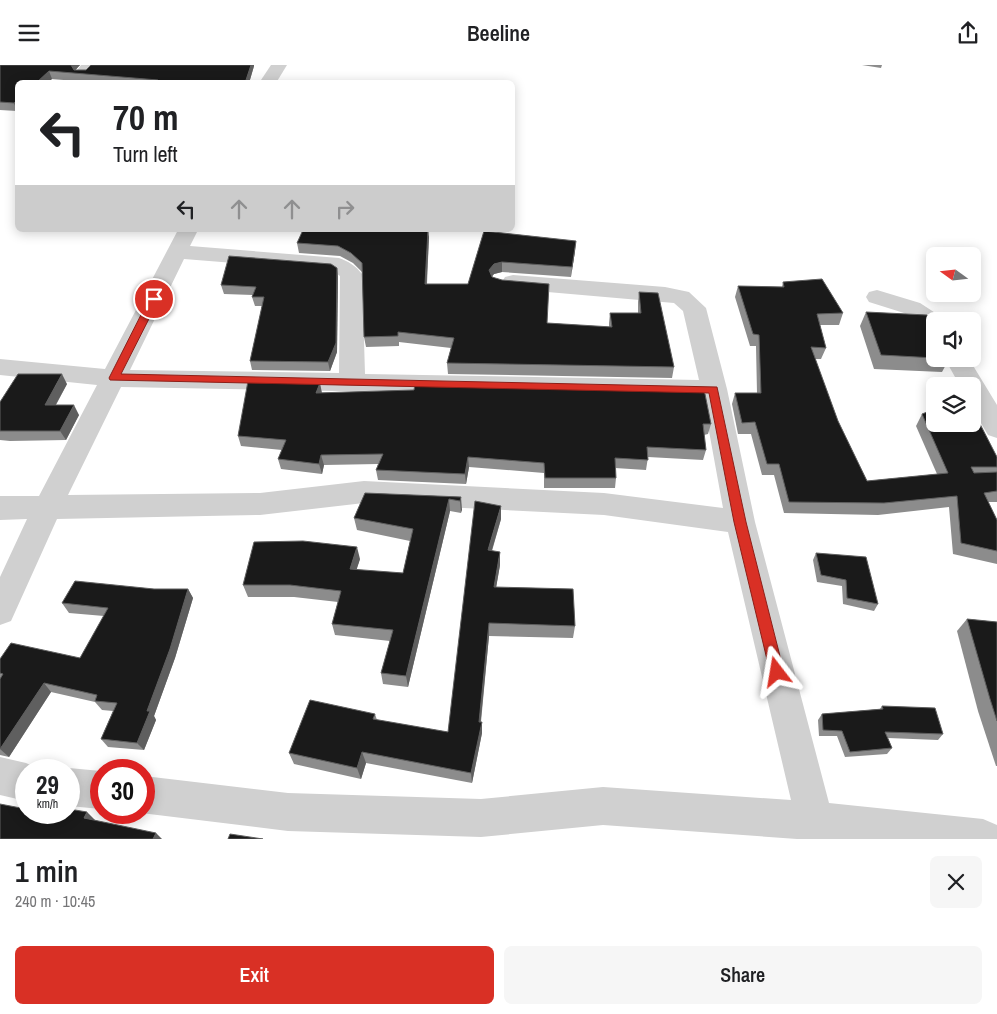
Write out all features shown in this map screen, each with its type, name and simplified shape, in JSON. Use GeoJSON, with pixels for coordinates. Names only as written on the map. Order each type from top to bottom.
{"type":"FeatureCollection","features":[{"type":"Feature","properties":{"kind":"street"},"geometry":{"type":"LineString","coordinates":[[269,80],[279,65]]}},
{"type":"Feature","properties":{"kind":"street"},"geometry":{"type":"LineString","coordinates":[[0,611],[47,508],[183,241],[339,265],[351,274],[352,382]]}},
{"type":"Feature","properties":{"kind":"street"},"geometry":{"type":"LineString","coordinates":[[502,281],[655,293],[681,297],[694,308],[714,389],[740,522],[817,830]]}},
{"type":"Feature","properties":{"kind":"street"},"geometry":{"type":"LineString","coordinates":[[877,297],[912,308],[926,317]]}},
{"type":"Feature","properties":{"kind":"street"},"geometry":{"type":"LineString","coordinates":[[0,367],[114,378],[714,389]]}},
{"type":"Feature","properties":{"kind":"street"},"geometry":{"type":"LineString","coordinates":[[963,367],[997,428]]}},
{"type":"Feature","properties":{"kind":"street"},"geometry":{"type":"LineString","coordinates":[[0,508],[260,505],[364,492],[604,504],[740,522]]}},
{"type":"Feature","properties":{"kind":"street"},"geometry":{"type":"LineString","coordinates":[[0,776],[15,779]]}},
{"type":"Feature","properties":{"kind":"street"},"geometry":{"type":"LineString","coordinates":[[155,796],[288,812],[387,827],[603,806],[817,830],[983,839]]}},
{"type":"Feature","properties":{"kind":"building"},"geometry":{"type":"Polygon","coordinates":[[[0,65],[71,65],[74,70],[86,70],[91,65],[251,65],[246,80],[158,80],[49,71],[39,80],[15,80],[15,102],[0,102],[0,65]]]}},
{"type":"Feature","properties":{"kind":"building"},"geometry":{"type":"Polygon","coordinates":[[[302,232],[428,232],[425,284],[468,284],[484,232],[576,241],[572,267],[502,262],[494,264],[489,270],[492,277],[502,280],[549,284],[547,323],[612,327],[610,313],[641,313],[639,292],[658,293],[674,367],[447,363],[454,338],[398,332],[398,336],[364,337],[362,263],[351,253],[338,246],[297,243],[302,232]]]}},
{"type":"Feature","properties":{"kind":"building"},"geometry":{"type":"Polygon","coordinates":[[[229,256],[331,264],[337,268],[336,343],[328,362],[250,361],[264,297],[252,297],[256,287],[221,285],[229,256]]]}},
{"type":"Feature","properties":{"kind":"building"},"geometry":{"type":"Polygon","coordinates":[[[822,279],[843,313],[817,314],[826,348],[811,347],[838,421],[867,481],[948,473],[930,432],[981,432],[981,426],[997,457],[997,467],[971,467],[974,473],[997,472],[997,491],[984,493],[997,520],[997,551],[961,543],[957,496],[884,503],[789,502],[779,464],[767,464],[755,422],[742,423],[735,393],[761,393],[759,335],[753,334],[738,286],[784,287],[783,282],[822,279]]]}},
{"type":"Feature","properties":{"kind":"building"},"geometry":{"type":"Polygon","coordinates":[[[866,312],[926,315],[926,358],[881,355],[866,312]]]}},
{"type":"Feature","properties":{"kind":"building"},"geometry":{"type":"Polygon","coordinates":[[[18,374],[62,374],[45,405],[74,405],[60,431],[0,431],[0,402],[18,374]]]}},
{"type":"Feature","properties":{"kind":"building"},"geometry":{"type":"Polygon","coordinates":[[[248,381],[320,383],[316,393],[414,390],[415,384],[702,390],[705,394],[711,424],[703,424],[706,450],[647,447],[648,460],[615,458],[616,478],[545,478],[544,463],[468,457],[465,474],[376,470],[383,454],[321,455],[319,464],[278,459],[286,440],[238,436],[248,381]]]}},
{"type":"Feature","properties":{"kind":"building"},"geometry":{"type":"Polygon","coordinates":[[[926,412],[926,423],[922,414],[926,412]]]}},
{"type":"Feature","properties":{"kind":"building"},"geometry":{"type":"Polygon","coordinates":[[[365,493],[461,497],[460,501],[449,499],[406,676],[381,673],[393,630],[332,624],[341,591],[290,585],[243,585],[254,542],[303,541],[357,547],[350,569],[403,573],[413,529],[354,518],[365,493]]]}},
{"type":"Feature","properties":{"kind":"building"},"geometry":{"type":"Polygon","coordinates":[[[475,501],[501,506],[488,550],[500,552],[494,587],[573,589],[575,626],[489,623],[479,722],[482,722],[471,773],[362,752],[357,768],[289,753],[310,700],[375,714],[373,719],[448,732],[475,501]]]}},
{"type":"Feature","properties":{"kind":"building"},"geometry":{"type":"Polygon","coordinates":[[[816,553],[866,557],[878,604],[847,598],[846,580],[821,575],[816,553]]]}},
{"type":"Feature","properties":{"kind":"building"},"geometry":{"type":"Polygon","coordinates":[[[75,581],[154,589],[188,589],[170,649],[147,711],[150,711],[137,743],[101,739],[117,703],[95,701],[97,695],[44,683],[0,749],[0,679],[3,674],[0,673],[0,659],[11,643],[80,658],[108,608],[62,603],[75,581]]]}},
{"type":"Feature","properties":{"kind":"building"},"geometry":{"type":"Polygon","coordinates":[[[967,619],[997,622],[997,721],[990,699],[967,619]]]}},
{"type":"Feature","properties":{"kind":"building"},"geometry":{"type":"Polygon","coordinates":[[[882,706],[935,708],[943,734],[885,732],[892,748],[850,752],[842,731],[823,730],[822,714],[883,709],[882,706]]]}},
{"type":"Feature","properties":{"kind":"building"},"geometry":{"type":"Polygon","coordinates":[[[0,804],[15,807],[15,824],[80,824],[80,811],[87,812],[84,818],[90,819],[90,824],[113,824],[156,833],[153,839],[0,839],[0,804]]]}},
{"type":"Feature","properties":{"kind":"building"},"geometry":{"type":"Polygon","coordinates":[[[230,834],[263,839],[228,839],[230,834]]]}},
{"type":"Feature","properties":{"kind":"route"},"geometry":{"type":"LineString","coordinates":[[154,299],[114,378],[714,389],[740,522],[777,672]]}}]}
